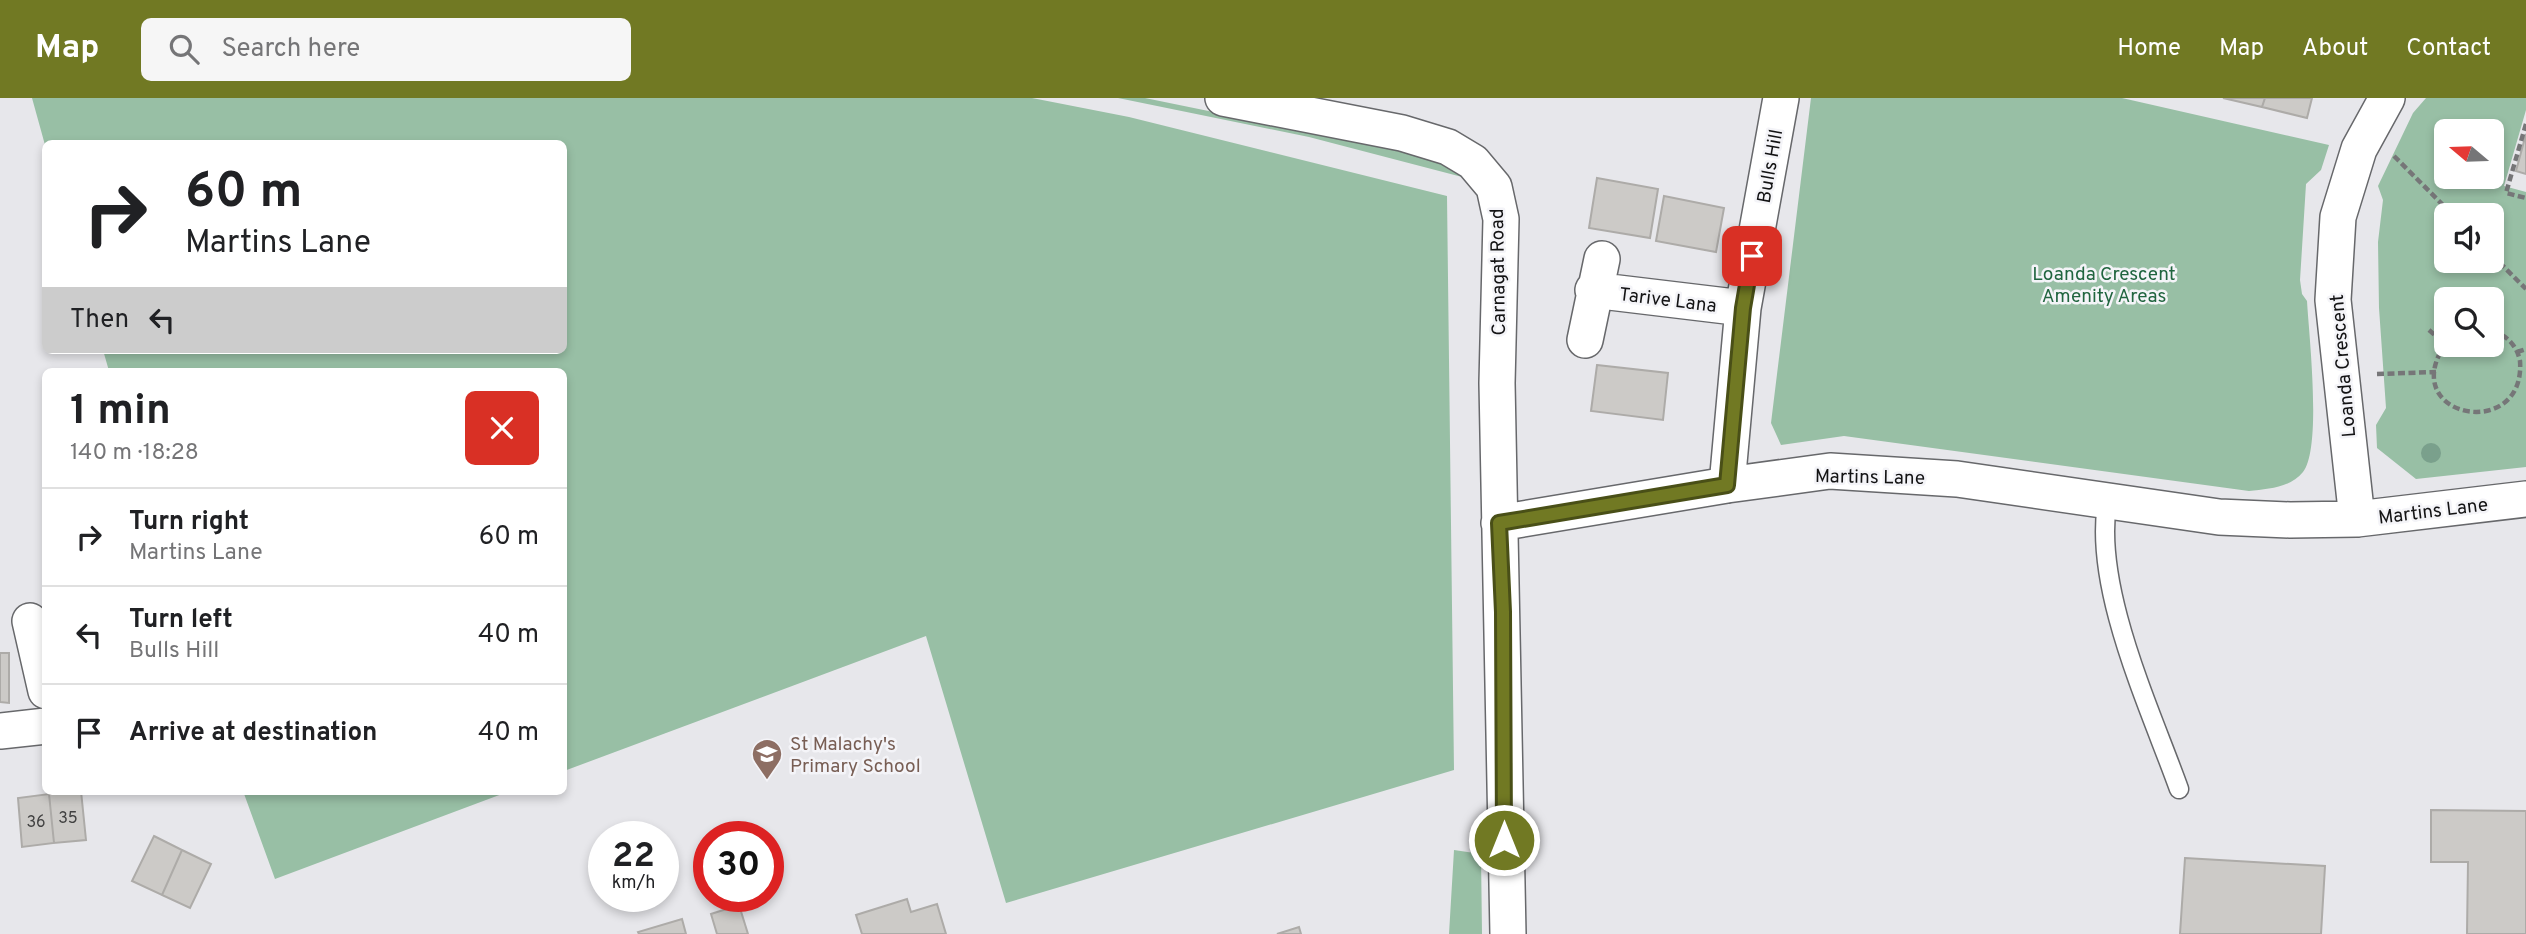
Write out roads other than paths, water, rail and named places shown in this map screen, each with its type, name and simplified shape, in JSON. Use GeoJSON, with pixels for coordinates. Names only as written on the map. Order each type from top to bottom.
{"type":"FeatureCollection","features":[{"type":"Feature","properties":{"kind":"street","name":"Carnagat Road"},"geometry":{"type":"LineString","coordinates":[[1223,98],[1402,133],[1448,147],[1473,162],[1494,187],[1501,219],[1497,383],[1499,523]]}},
{"type":"Feature","properties":{"kind":"street","name":"Bulls Hill"},"geometry":{"type":"LineString","coordinates":[[1727,485],[1743,308],[1781,98]]}},
{"type":"Feature","properties":{"kind":"street","name":"Loanda Crescent"},"geometry":{"type":"LineString","coordinates":[[2357,519],[2333,300],[2338,217],[2359,149],[2387,98]]}},
{"type":"Feature","properties":{"kind":"street","name":"Tarive Lana"},"geometry":{"type":"LineString","coordinates":[[1585,340],[1598,275],[1743,308]]}},
{"type":"Feature","properties":{"kind":"street","name":"Martins Lane"},"geometry":{"type":"LineString","coordinates":[[1499,523],[1727,485],[1830,471],[1957,479],[2219,517],[2357,519],[2526,499]]}},
{"type":"Feature","properties":{"kind":"street"},"geometry":{"type":"LineString","coordinates":[[1499,523],[1507,934]]}},
{"type":"Feature","properties":{"kind":"street"},"geometry":{"type":"LineString","coordinates":[[30,621],[42,674]]}},
{"type":"Feature","properties":{"kind":"street"},"geometry":{"type":"LineString","coordinates":[[0,731],[42,726]]}},
{"type":"Feature","properties":{"kind":"lane"},"geometry":{"type":"LineString","coordinates":[[2108,499],[2104,517],[2106,565],[2126,641],[2179,789]]}},
{"type":"Feature","properties":{"kind":"place","name":"St Malachy's Primary School"},"geometry":{"type":"Point","coordinates":[767,781]}},
{"type":"Feature","properties":{"kind":"park label","name":"Loanda Crescent Amenity Areas"},"geometry":{"type":"Point","coordinates":[2104,284]}}]}
